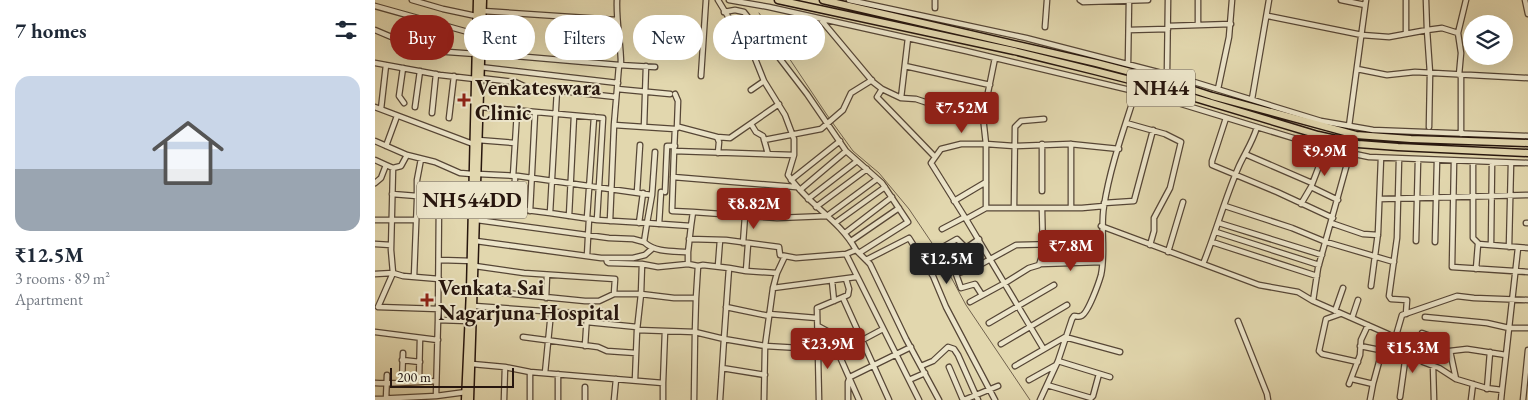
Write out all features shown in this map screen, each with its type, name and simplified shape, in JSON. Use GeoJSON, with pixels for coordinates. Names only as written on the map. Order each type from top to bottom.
{"type":"FeatureCollection","features":[{"type":"Feature","properties":{"kind":"highway","name":"NH544DD"},"geometry":{"type":"LineString","coordinates":[[476,15],[477,0]]}},
{"type":"Feature","properties":{"kind":"highway","name":"NH544DD"},"geometry":{"type":"LineString","coordinates":[[483,0],[483,15]]}},
{"type":"Feature","properties":{"kind":"highway","name":"NH44"},"geometry":{"type":"LineString","coordinates":[[778,0],[1014,51],[1156,86],[1317,135],[1358,144],[1398,148],[1528,153]]}},
{"type":"Feature","properties":{"kind":"highway","name":"NH44"},"geometry":{"type":"LineString","coordinates":[[823,0],[879,10],[1114,68],[1356,135],[1528,143]]}},
{"type":"Feature","properties":{"kind":"highway","name":"NH544DD"},"geometry":{"type":"LineString","coordinates":[[465,400],[472,364],[475,290],[474,203],[478,60]]}},
{"type":"Feature","properties":{"kind":"highway","name":"NH544DD"},"geometry":{"type":"LineString","coordinates":[[476,142],[479,107],[477,79],[480,67],[479,60]]}},
{"type":"Feature","properties":{"kind":"highway","name":"NH544DD"},"geometry":{"type":"LineString","coordinates":[[471,400],[468,392],[468,321],[477,220],[474,203],[477,193],[475,174]]}},
{"type":"Feature","properties":{"kind":"street"},"geometry":{"type":"LineString","coordinates":[[412,0],[471,15]]}},
{"type":"Feature","properties":{"kind":"street"},"geometry":{"type":"LineString","coordinates":[[617,0],[617,15]]}},
{"type":"Feature","properties":{"kind":"street"},"geometry":{"type":"LineString","coordinates":[[701,76],[707,0]]}},
{"type":"Feature","properties":{"kind":"street"},"geometry":{"type":"LineString","coordinates":[[718,0],[726,15]]}},
{"type":"Feature","properties":{"kind":"street"},"geometry":{"type":"LineString","coordinates":[[729,0],[801,15]]}},
{"type":"Feature","properties":{"kind":"street"},"geometry":{"type":"LineString","coordinates":[[849,0],[879,10],[934,18],[1026,38],[1128,64],[1252,99],[1321,121],[1373,130],[1528,136]]}},
{"type":"Feature","properties":{"kind":"street"},"geometry":{"type":"LineString","coordinates":[[934,18],[935,0]]}},
{"type":"Feature","properties":{"kind":"street"},"geometry":{"type":"LineString","coordinates":[[1045,27],[1047,0]]}},
{"type":"Feature","properties":{"kind":"street"},"geometry":{"type":"LineString","coordinates":[[1080,0],[1083,2],[1148,0]]}},
{"type":"Feature","properties":{"kind":"street"},"geometry":{"type":"LineString","coordinates":[[1167,74],[1168,0]]}},
{"type":"Feature","properties":{"kind":"street"},"geometry":{"type":"LineString","coordinates":[[1198,0],[1198,25]]}},
{"type":"Feature","properties":{"kind":"street"},"geometry":{"type":"LineString","coordinates":[[1218,89],[1231,24],[1232,0]]}},
{"type":"Feature","properties":{"kind":"street"},"geometry":{"type":"LineString","coordinates":[[1252,99],[1269,0]]}},
{"type":"Feature","properties":{"kind":"street"},"geometry":{"type":"LineString","coordinates":[[1341,0],[1366,2],[1349,126]]}},
{"type":"Feature","properties":{"kind":"street"},"geometry":{"type":"LineString","coordinates":[[1406,0],[1406,34]]}},
{"type":"Feature","properties":{"kind":"street"},"geometry":{"type":"LineString","coordinates":[[1426,0],[1430,73],[1429,126]]}},
{"type":"Feature","properties":{"kind":"street"},"geometry":{"type":"LineString","coordinates":[[1461,134],[1461,53],[1459,33],[1466,0]]}},
{"type":"Feature","properties":{"kind":"street"},"geometry":{"type":"LineString","coordinates":[[1525,0],[1528,14]]}},
{"type":"Feature","properties":{"kind":"street"},"geometry":{"type":"LineString","coordinates":[[1128,64],[1129,1]]}},
{"type":"Feature","properties":{"kind":"street"},"geometry":{"type":"LineString","coordinates":[[375,6],[464,31]]}},
{"type":"Feature","properties":{"kind":"street"},"geometry":{"type":"LineString","coordinates":[[724,12],[735,10],[744,12],[746,15]]}},
{"type":"Feature","properties":{"kind":"street"},"geometry":{"type":"LineString","coordinates":[[483,11],[545,15]]}},
{"type":"Feature","properties":{"kind":"street"},"geometry":{"type":"LineString","coordinates":[[1267,16],[1362,35],[1389,37],[1442,28],[1459,33]]}},
{"type":"Feature","properties":{"kind":"street"},"geometry":{"type":"LineString","coordinates":[[825,21],[908,38],[1135,91],[1326,148],[1350,153],[1381,158],[1528,163]]}},
{"type":"Feature","properties":{"kind":"street"},"geometry":{"type":"LineString","coordinates":[[1129,30],[1231,24]]}},
{"type":"Feature","properties":{"kind":"street"},"geometry":{"type":"LineString","coordinates":[[825,25],[872,80],[882,89],[901,98],[916,99],[973,118],[983,119]]}},
{"type":"Feature","properties":{"kind":"street"},"geometry":{"type":"LineString","coordinates":[[375,30],[408,44],[434,50],[464,51]]}},
{"type":"Feature","properties":{"kind":"street"},"geometry":{"type":"LineString","coordinates":[[901,98],[908,38]]}},
{"type":"Feature","properties":{"kind":"street"},"geometry":{"type":"LineString","coordinates":[[535,58],[655,67]]}},
{"type":"Feature","properties":{"kind":"street"},"geometry":{"type":"LineString","coordinates":[[986,208],[986,144],[983,119],[995,58]]}},
{"type":"Feature","properties":{"kind":"street"},"geometry":{"type":"LineString","coordinates":[[610,221],[614,118],[620,60]]}},
{"type":"Feature","properties":{"kind":"street"},"geometry":{"type":"LineString","coordinates":[[756,60],[764,81],[779,104],[795,140],[794,155],[788,175],[798,189],[845,232],[870,264],[939,400]]}},
{"type":"Feature","properties":{"kind":"street"},"geometry":{"type":"LineString","coordinates":[[689,239],[720,240],[779,247],[780,255],[796,258],[846,254],[858,251],[908,222],[885,187],[846,150],[781,60]]}},
{"type":"Feature","properties":{"kind":"street"},"geometry":{"type":"LineString","coordinates":[[375,63],[436,74],[511,82],[526,87],[616,97]]}},
{"type":"Feature","properties":{"kind":"street"},"geometry":{"type":"LineString","coordinates":[[381,109],[386,65]]}},
{"type":"Feature","properties":{"kind":"street"},"geometry":{"type":"LineString","coordinates":[[644,127],[646,66]]}},
{"type":"Feature","properties":{"kind":"street"},"geometry":{"type":"LineString","coordinates":[[905,66],[990,85]]}},
{"type":"Feature","properties":{"kind":"street"},"geometry":{"type":"LineString","coordinates":[[480,67],[618,82]]}},
{"type":"Feature","properties":{"kind":"street"},"geometry":{"type":"LineString","coordinates":[[403,68],[399,96],[404,103]]}},
{"type":"Feature","properties":{"kind":"street"},"geometry":{"type":"LineString","coordinates":[[1357,69],[1387,75],[1415,72],[1528,78]]}},
{"type":"Feature","properties":{"kind":"street"},"geometry":{"type":"LineString","coordinates":[[415,107],[420,71]]}},
{"type":"Feature","properties":{"kind":"street"},"geometry":{"type":"LineString","coordinates":[[431,113],[436,74]]}},
{"type":"Feature","properties":{"kind":"street"},"geometry":{"type":"LineString","coordinates":[[449,118],[454,76]]}},
{"type":"Feature","properties":{"kind":"street"},"geometry":{"type":"LineString","coordinates":[[764,140],[818,130],[828,124],[845,107],[851,93],[872,80]]}},
{"type":"Feature","properties":{"kind":"street"},"geometry":{"type":"LineString","coordinates":[[751,90],[764,81]]}},
{"type":"Feature","properties":{"kind":"street"},"geometry":{"type":"LineString","coordinates":[[617,89],[673,94],[678,101],[672,211],[777,218],[827,216],[877,179]]}},
{"type":"Feature","properties":{"kind":"street"},"geometry":{"type":"LineString","coordinates":[[882,89],[877,97],[935,157]]}},
{"type":"Feature","properties":{"kind":"street"},"geometry":{"type":"LineString","coordinates":[[550,213],[557,90]]}},
{"type":"Feature","properties":{"kind":"street"},"geometry":{"type":"LineString","coordinates":[[1040,400],[1057,363],[1072,319],[1074,316],[1084,314],[1092,301],[1101,275],[1103,243],[1101,226],[1104,204],[1135,91]]}},
{"type":"Feature","properties":{"kind":"street"},"geometry":{"type":"LineString","coordinates":[[614,125],[676,128],[730,138],[779,104]]}},
{"type":"Feature","properties":{"kind":"street"},"geometry":{"type":"LineString","coordinates":[[375,107],[476,142],[515,143]]}},
{"type":"Feature","properties":{"kind":"street"},"geometry":{"type":"LineString","coordinates":[[479,107],[517,112],[614,118]]}},
{"type":"Feature","properties":{"kind":"street"},"geometry":{"type":"LineString","coordinates":[[514,209],[517,112]]}},
{"type":"Feature","properties":{"kind":"street"},"geometry":{"type":"LineString","coordinates":[[530,211],[535,113]]}},
{"type":"Feature","properties":{"kind":"street"},"geometry":{"type":"LineString","coordinates":[[387,146],[397,116]]}},
{"type":"Feature","properties":{"kind":"street"},"geometry":{"type":"LineString","coordinates":[[569,216],[574,116]]}},
{"type":"Feature","properties":{"kind":"street"},"geometry":{"type":"LineString","coordinates":[[587,256],[589,186],[594,118]]}},
{"type":"Feature","properties":{"kind":"street"},"geometry":{"type":"LineString","coordinates":[[597,220],[603,118]]}},
{"type":"Feature","properties":{"kind":"street"},"geometry":{"type":"LineString","coordinates":[[1226,118],[1211,163],[1213,166],[1301,204],[1332,221],[1363,234],[1378,235]]}},
{"type":"Feature","properties":{"kind":"street"},"geometry":{"type":"LineString","coordinates":[[1014,208],[1015,127],[1021,121],[1044,119]]}},
{"type":"Feature","properties":{"kind":"street"},"geometry":{"type":"LineString","coordinates":[[1126,123],[1178,139],[1181,144],[1170,188],[1154,218],[1154,231],[1150,245]]}},
{"type":"Feature","properties":{"kind":"street"},"geometry":{"type":"LineString","coordinates":[[751,124],[764,140],[768,154]]}},
{"type":"Feature","properties":{"kind":"street"},"geometry":{"type":"LineString","coordinates":[[1203,264],[1236,175],[1257,128]]}},
{"type":"Feature","properties":{"kind":"street"},"geometry":{"type":"LineString","coordinates":[[942,229],[986,208],[1071,208],[1134,201],[1153,130]]}},
{"type":"Feature","properties":{"kind":"street"},"geometry":{"type":"LineString","coordinates":[[717,137],[718,153]]}},
{"type":"Feature","properties":{"kind":"street"},"geometry":{"type":"LineString","coordinates":[[375,141],[407,155],[460,173],[514,176],[640,193],[673,193]]}},
{"type":"Feature","properties":{"kind":"street"},"geometry":{"type":"LineString","coordinates":[[791,180],[840,141]]}},
{"type":"Feature","properties":{"kind":"street"},"geometry":{"type":"LineString","coordinates":[[1043,348],[931,163],[941,148],[961,144],[1014,146],[1071,144],[1119,149]]}},
{"type":"Feature","properties":{"kind":"street"},"geometry":{"type":"LineString","coordinates":[[1042,144],[1043,191]]}},
{"type":"Feature","properties":{"kind":"street"},"geometry":{"type":"LineString","coordinates":[[1071,144],[1071,208]]}},
{"type":"Feature","properties":{"kind":"street"},"geometry":{"type":"LineString","coordinates":[[639,223],[640,145]]}},
{"type":"Feature","properties":{"kind":"street"},"geometry":{"type":"LineString","coordinates":[[659,224],[667,146],[718,153],[794,155]]}},
{"type":"Feature","properties":{"kind":"street"},"geometry":{"type":"LineString","coordinates":[[1301,204],[1312,185],[1326,148]]}},
{"type":"Feature","properties":{"kind":"street"},"geometry":{"type":"LineString","coordinates":[[673,177],[798,189],[846,150]]}},
{"type":"Feature","properties":{"kind":"street"},"geometry":{"type":"LineString","coordinates":[[644,242],[652,193],[655,152]]}},
{"type":"Feature","properties":{"kind":"street"},"geometry":{"type":"LineString","coordinates":[[1313,301],[1319,265],[1350,153]]}},
{"type":"Feature","properties":{"kind":"street"},"geometry":{"type":"LineString","coordinates":[[1245,154],[1312,185],[1338,200]]}},
{"type":"Feature","properties":{"kind":"street"},"geometry":{"type":"LineString","coordinates":[[375,160],[393,168],[401,166],[407,155]]}},
{"type":"Feature","properties":{"kind":"street"},"geometry":{"type":"LineString","coordinates":[[1371,286],[1378,235],[1381,158]]}},
{"type":"Feature","properties":{"kind":"street"},"geometry":{"type":"LineString","coordinates":[[414,277],[417,180],[421,159]]}},
{"type":"Feature","properties":{"kind":"street"},"geometry":{"type":"LineString","coordinates":[[1399,159],[1397,238],[1389,297],[1391,299],[1407,300],[1406,314]]}},
{"type":"Feature","properties":{"kind":"street"},"geometry":{"type":"LineString","coordinates":[[1416,241],[1418,160]]}},
{"type":"Feature","properties":{"kind":"street"},"geometry":{"type":"LineString","coordinates":[[1435,242],[1437,160]]}},
{"type":"Feature","properties":{"kind":"street"},"geometry":{"type":"LineString","coordinates":[[808,199],[857,161]]}},
{"type":"Feature","properties":{"kind":"street"},"geometry":{"type":"LineString","coordinates":[[1454,161],[1452,267],[1528,272]]}},
{"type":"Feature","properties":{"kind":"street"},"geometry":{"type":"LineString","coordinates":[[1473,161],[1473,238],[1479,244],[1528,248]]}},
{"type":"Feature","properties":{"kind":"street"},"geometry":{"type":"LineString","coordinates":[[1491,245],[1492,162]]}},
{"type":"Feature","properties":{"kind":"street"},"geometry":{"type":"LineString","coordinates":[[1509,247],[1511,162]]}},
{"type":"Feature","properties":{"kind":"street"},"geometry":{"type":"LineString","coordinates":[[375,182],[381,178],[386,165]]}},
{"type":"Feature","properties":{"kind":"street"},"geometry":{"type":"LineString","coordinates":[[375,313],[393,274],[391,245],[393,168]]}},
{"type":"Feature","properties":{"kind":"street"},"geometry":{"type":"LineString","coordinates":[[816,207],[867,169]]}},
{"type":"Feature","properties":{"kind":"street"},"geometry":{"type":"LineString","coordinates":[[954,202],[986,182]]}},
{"type":"Feature","properties":{"kind":"street"},"geometry":{"type":"LineString","coordinates":[[835,223],[885,187]]}},
{"type":"Feature","properties":{"kind":"street"},"geometry":{"type":"LineString","coordinates":[[477,193],[514,196]]}},
{"type":"Feature","properties":{"kind":"street"},"geometry":{"type":"LineString","coordinates":[[392,194],[597,220],[691,226]]}},
{"type":"Feature","properties":{"kind":"street"},"geometry":{"type":"LineString","coordinates":[[1380,199],[1528,195]]}},
{"type":"Feature","properties":{"kind":"street"},"geometry":{"type":"LineString","coordinates":[[845,232],[891,197]]}},
{"type":"Feature","properties":{"kind":"street"},"geometry":{"type":"LineString","coordinates":[[436,396],[440,260],[439,201]]}},
{"type":"Feature","properties":{"kind":"street"},"geometry":{"type":"LineString","coordinates":[[1168,252],[1183,202]]}},
{"type":"Feature","properties":{"kind":"street"},"geometry":{"type":"LineString","coordinates":[[1225,206],[1292,228],[1326,242],[1394,262]]}},
{"type":"Feature","properties":{"kind":"street"},"geometry":{"type":"LineString","coordinates":[[851,241],[899,208]]}},
{"type":"Feature","properties":{"kind":"street"},"geometry":{"type":"LineString","coordinates":[[1040,264],[1043,254],[1042,209]]}},
{"type":"Feature","properties":{"kind":"street"},"geometry":{"type":"LineString","coordinates":[[688,264],[693,212]]}},
{"type":"Feature","properties":{"kind":"street"},"geometry":{"type":"LineString","coordinates":[[745,216],[746,271]]}},
{"type":"Feature","properties":{"kind":"street"},"geometry":{"type":"LineString","coordinates":[[375,220],[416,220]]}},
{"type":"Feature","properties":{"kind":"street"},"geometry":{"type":"LineString","coordinates":[[477,220],[633,239],[644,242],[653,248],[688,252]]}},
{"type":"Feature","properties":{"kind":"street"},"geometry":{"type":"LineString","coordinates":[[1219,223],[1322,254]]}},
{"type":"Feature","properties":{"kind":"street"},"geometry":{"type":"LineString","coordinates":[[1101,226],[1259,285],[1298,292],[1396,340],[1407,347],[1423,362],[1456,379],[1487,389],[1502,390]]}},
{"type":"Feature","properties":{"kind":"street"},"geometry":{"type":"LineString","coordinates":[[1216,232],[1319,265]]}},
{"type":"Feature","properties":{"kind":"street"},"geometry":{"type":"LineString","coordinates":[[866,260],[909,238],[933,276],[946,307],[995,400]]}},
{"type":"Feature","properties":{"kind":"street"},"geometry":{"type":"LineString","coordinates":[[922,260],[957,239],[966,248],[979,240]]}},
{"type":"Feature","properties":{"kind":"street"},"geometry":{"type":"LineString","coordinates":[[718,266],[720,240]]}},
{"type":"Feature","properties":{"kind":"street"},"geometry":{"type":"LineString","coordinates":[[476,241],[606,258],[633,258],[645,255],[653,248]]}},
{"type":"Feature","properties":{"kind":"street"},"geometry":{"type":"LineString","coordinates":[[1212,242],[1317,276]]}},
{"type":"Feature","properties":{"kind":"street"},"geometry":{"type":"LineString","coordinates":[[956,274],[976,268],[1016,245],[1103,243]]}},
{"type":"Feature","properties":{"kind":"street"},"geometry":{"type":"LineString","coordinates":[[375,244],[391,245]]}},
{"type":"Feature","properties":{"kind":"street"},"geometry":{"type":"LineString","coordinates":[[1477,269],[1479,244]]}},
{"type":"Feature","properties":{"kind":"street"},"geometry":{"type":"LineString","coordinates":[[942,247],[961,288],[975,284],[982,295]]}},
{"type":"Feature","properties":{"kind":"street"},"geometry":{"type":"LineString","coordinates":[[1501,400],[1518,248]]}},
{"type":"Feature","properties":{"kind":"street"},"geometry":{"type":"LineString","coordinates":[[846,254],[919,400]]}},
{"type":"Feature","properties":{"kind":"street"},"geometry":{"type":"LineString","coordinates":[[764,400],[765,346],[769,315],[777,273],[785,256]]}},
{"type":"Feature","properties":{"kind":"street"},"geometry":{"type":"LineString","coordinates":[[606,258],[607,263],[658,266],[688,264],[777,273]]}},
{"type":"Feature","properties":{"kind":"street"},"geometry":{"type":"LineString","coordinates":[[440,260],[474,263],[547,275],[615,279],[614,294]]}},
{"type":"Feature","properties":{"kind":"street"},"geometry":{"type":"LineString","coordinates":[[970,302],[1029,268],[1040,264],[1103,262]]}},
{"type":"Feature","properties":{"kind":"street"},"geometry":{"type":"LineString","coordinates":[[635,380],[637,328],[643,264]]}},
{"type":"Feature","properties":{"kind":"street"},"geometry":{"type":"LineString","coordinates":[[694,400],[696,298],[699,266]]}},
{"type":"Feature","properties":{"kind":"street"},"geometry":{"type":"LineString","coordinates":[[719,400],[729,268]]}},
{"type":"Feature","properties":{"kind":"street"},"geometry":{"type":"LineString","coordinates":[[375,274],[439,279]]}},
{"type":"Feature","properties":{"kind":"street"},"geometry":{"type":"LineString","coordinates":[[546,298],[547,275]]}},
{"type":"Feature","properties":{"kind":"street"},"geometry":{"type":"LineString","coordinates":[[773,288],[857,277]]}},
{"type":"Feature","properties":{"kind":"street"},"geometry":{"type":"LineString","coordinates":[[819,400],[818,307],[848,295],[846,279]]}},
{"type":"Feature","properties":{"kind":"street"},"geometry":{"type":"LineString","coordinates":[[832,281],[833,301]]}},
{"type":"Feature","properties":{"kind":"street"},"geometry":{"type":"LineString","coordinates":[[989,323],[1054,285]]}},
{"type":"Feature","properties":{"kind":"street"},"geometry":{"type":"LineString","coordinates":[[1335,311],[1343,288]]}},
{"type":"Feature","properties":{"kind":"street"},"geometry":{"type":"LineString","coordinates":[[475,290],[546,298],[599,301],[614,294],[696,298]]}},
{"type":"Feature","properties":{"kind":"street"},"geometry":{"type":"LineString","coordinates":[[1360,346],[1391,352],[1402,316],[1457,296],[1528,300]]}},
{"type":"Feature","properties":{"kind":"street"},"geometry":{"type":"LineString","coordinates":[[843,298],[889,400]]}},
{"type":"Feature","properties":{"kind":"street"},"geometry":{"type":"LineString","coordinates":[[1352,318],[1358,300]]}},
{"type":"Feature","properties":{"kind":"street"},"geometry":{"type":"LineString","coordinates":[[1001,344],[1067,305]]}},
{"type":"Feature","properties":{"kind":"street"},"geometry":{"type":"LineString","coordinates":[[474,306],[612,316]]}},
{"type":"Feature","properties":{"kind":"street"},"geometry":{"type":"LineString","coordinates":[[378,307],[439,309]]}},
{"type":"Feature","properties":{"kind":"street"},"geometry":{"type":"LineString","coordinates":[[726,307],[769,315],[817,318]]}},
{"type":"Feature","properties":{"kind":"street"},"geometry":{"type":"LineString","coordinates":[[545,373],[551,312]]}},
{"type":"Feature","properties":{"kind":"street"},"geometry":{"type":"LineString","coordinates":[[585,346],[587,314]]}},
{"type":"Feature","properties":{"kind":"street"},"geometry":{"type":"LineString","coordinates":[[1340,314],[1326,319],[1319,351],[1322,354],[1357,362]]}},
{"type":"Feature","properties":{"kind":"street"},"geometry":{"type":"LineString","coordinates":[[1425,317],[1487,323],[1509,328],[1528,328]]}},
{"type":"Feature","properties":{"kind":"street"},"geometry":{"type":"LineString","coordinates":[[438,320],[468,321]]}},
{"type":"Feature","properties":{"kind":"street"},"geometry":{"type":"LineString","coordinates":[[1238,321],[1255,361],[1268,400]]}},
{"type":"Feature","properties":{"kind":"street"},"geometry":{"type":"LineString","coordinates":[[587,322],[665,331],[695,332],[765,346],[800,348]]}},
{"type":"Feature","properties":{"kind":"street"},"geometry":{"type":"LineString","coordinates":[[1368,325],[1361,340],[1351,381],[1373,384]]}},
{"type":"Feature","properties":{"kind":"street"},"geometry":{"type":"LineString","coordinates":[[818,326],[829,331],[859,400]]}},
{"type":"Feature","properties":{"kind":"street"},"geometry":{"type":"LineString","coordinates":[[838,352],[883,329]]}},
{"type":"Feature","properties":{"kind":"street"},"geometry":{"type":"LineString","coordinates":[[663,400],[665,331]]}},
{"type":"Feature","properties":{"kind":"street"},"geometry":{"type":"LineString","coordinates":[[375,332],[437,340]]}},
{"type":"Feature","properties":{"kind":"street"},"geometry":{"type":"LineString","coordinates":[[1422,332],[1441,340],[1447,351],[1456,379]]}},
{"type":"Feature","properties":{"kind":"street"},"geometry":{"type":"LineString","coordinates":[[523,337],[598,347],[607,351],[636,353]]}},
{"type":"Feature","properties":{"kind":"street"},"geometry":{"type":"LineString","coordinates":[[1015,366],[1043,348],[1065,337],[1120,352]]}},
{"type":"Feature","properties":{"kind":"street"},"geometry":{"type":"LineString","coordinates":[[419,381],[421,338]]}},
{"type":"Feature","properties":{"kind":"street"},"geometry":{"type":"LineString","coordinates":[[921,366],[933,361],[949,347],[954,349],[965,344]]}},
{"type":"Feature","properties":{"kind":"street"},"geometry":{"type":"LineString","coordinates":[[1400,397],[1407,347]]}},
{"type":"Feature","properties":{"kind":"street"},"geometry":{"type":"LineString","coordinates":[[849,378],[911,348]]}},
{"type":"Feature","properties":{"kind":"street"},"geometry":{"type":"LineString","coordinates":[[954,349],[977,398]]}},
{"type":"Feature","properties":{"kind":"street"},"geometry":{"type":"LineString","coordinates":[[1433,400],[1431,365],[1438,354],[1467,349],[1506,355]]}},
{"type":"Feature","properties":{"kind":"street"},"geometry":{"type":"LineString","coordinates":[[1370,400],[1382,351]]}},
{"type":"Feature","properties":{"kind":"street"},"geometry":{"type":"LineString","coordinates":[[1527,400],[1523,400],[1528,351]]}},
{"type":"Feature","properties":{"kind":"street"},"geometry":{"type":"LineString","coordinates":[[1487,389],[1490,352]]}},
{"type":"Feature","properties":{"kind":"street"},"geometry":{"type":"LineString","coordinates":[[402,383],[403,353]]}},
{"type":"Feature","properties":{"kind":"street"},"geometry":{"type":"LineString","coordinates":[[403,360],[420,362]]}},
{"type":"Feature","properties":{"kind":"street"},"geometry":{"type":"LineString","coordinates":[[1029,380],[1057,363],[1110,377]]}},
{"type":"Feature","properties":{"kind":"street"},"geometry":{"type":"LineString","coordinates":[[472,364],[505,367],[530,372],[663,383]]}},
{"type":"Feature","properties":{"kind":"street"},"geometry":{"type":"LineString","coordinates":[[504,400],[505,367]]}},
{"type":"Feature","properties":{"kind":"street"},"geometry":{"type":"LineString","coordinates":[[949,367],[963,400],[977,398],[998,386]]}},
{"type":"Feature","properties":{"kind":"street"},"geometry":{"type":"LineString","coordinates":[[722,368],[765,375]]}},
{"type":"Feature","properties":{"kind":"street"},"geometry":{"type":"LineString","coordinates":[[530,372],[530,400]]}},
{"type":"Feature","properties":{"kind":"street"},"geometry":{"type":"LineString","coordinates":[[909,380],[925,373]]}},
{"type":"Feature","properties":{"kind":"street"},"geometry":{"type":"LineString","coordinates":[[558,374],[558,400]]}},
{"type":"Feature","properties":{"kind":"street"},"geometry":{"type":"LineString","coordinates":[[1047,385],[1089,399],[1093,396],[1099,374]]}},
{"type":"Feature","properties":{"kind":"street"},"geometry":{"type":"LineString","coordinates":[[386,399],[387,376]]}},
{"type":"Feature","properties":{"kind":"street"},"geometry":{"type":"LineString","coordinates":[[848,400],[849,378]]}},
{"type":"Feature","properties":{"kind":"street"},"geometry":{"type":"LineString","coordinates":[[614,400],[616,379]]}},
{"type":"Feature","properties":{"kind":"street"},"geometry":{"type":"LineString","coordinates":[[375,383],[436,381]]}},
{"type":"Feature","properties":{"kind":"street"},"geometry":{"type":"LineString","coordinates":[[1471,400],[1473,384]]}},
{"type":"Feature","properties":{"kind":"street"},"geometry":{"type":"LineString","coordinates":[[585,386],[585,400]]}},
{"type":"Feature","properties":{"kind":"street"},"geometry":{"type":"LineString","coordinates":[[375,399],[436,396],[468,392]]}},
{"type":"Feature","properties":{"kind":"waterway"},"geometry":{"type":"LineString","coordinates":[[759,13],[853,151],[879,173],[909,209],[936,249]]}},
{"type":"Feature","properties":{"kind":"waterway"},"geometry":{"type":"LineString","coordinates":[[938,253],[966,305],[1030,400]]}},
{"type":"Feature","properties":{"kind":"tunnel"},"geometry":{"type":"LineString","coordinates":[[1349,126],[1350,153]]}},
{"type":"Feature","properties":{"kind":"place","name":"Venkateswara Clinic"},"geometry":{"type":"Point","coordinates":[464,100]}},
{"type":"Feature","properties":{"kind":"place","name":"Venkata Sai Nagarjuna Hospital"},"geometry":{"type":"Point","coordinates":[427,300]}}]}
